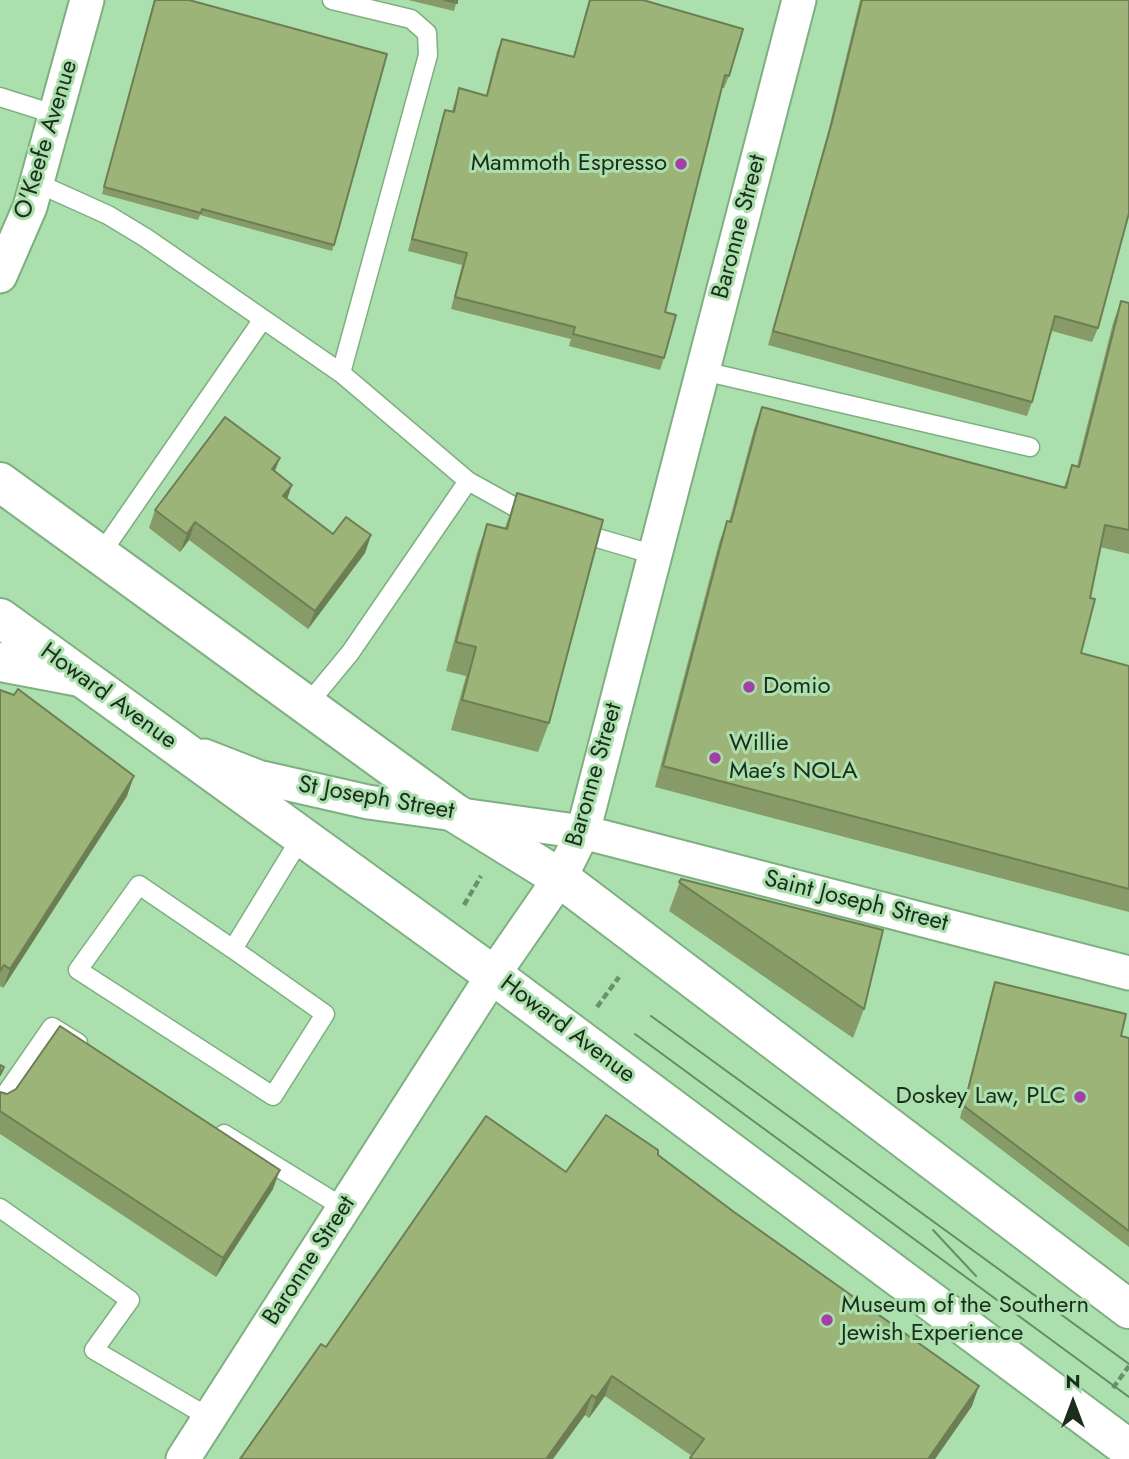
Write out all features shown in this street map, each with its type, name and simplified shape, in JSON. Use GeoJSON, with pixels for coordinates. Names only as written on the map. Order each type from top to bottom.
{"type":"FeatureCollection","features":[{"type":"Feature","properties":{"kind":"main road"},"geometry":{"type":"LineString","coordinates":[[0,482],[455,813],[560,878],[1129,1309]]}},
{"type":"Feature","properties":{"kind":"main road","name":"Howard Avenue"},"geometry":{"type":"LineString","coordinates":[[0,618],[493,975],[1126,1449]]}},
{"type":"Feature","properties":{"kind":"main road"},"geometry":{"type":"LineString","coordinates":[[0,662],[79,677]]}},
{"type":"Feature","properties":{"kind":"street","name":"O'Keefe Avenue"},"geometry":{"type":"LineString","coordinates":[[0,276],[37,183],[87,0]]}},
{"type":"Feature","properties":{"kind":"street","name":"Baronne Street"},"geometry":{"type":"LineString","coordinates":[[183,1459],[493,975],[560,878],[583,832],[799,0]]}},
{"type":"Feature","properties":{"kind":"street","name":"St Joseph Street"},"geometry":{"type":"LineString","coordinates":[[175,746],[258,777],[368,802],[583,832]]}},
{"type":"Feature","properties":{"kind":"street","name":"Saint Joseph Street"},"geometry":{"type":"LineString","coordinates":[[583,832],[1129,973]]}},
{"type":"Feature","properties":{"kind":"lane"},"geometry":{"type":"LineString","coordinates":[[332,0],[411,19],[427,33],[428,55],[341,373]]}},
{"type":"Feature","properties":{"kind":"lane"},"geometry":{"type":"LineString","coordinates":[[0,97],[57,116]]}},
{"type":"Feature","properties":{"kind":"lane"},"geometry":{"type":"LineString","coordinates":[[37,183],[108,215],[263,319],[341,373],[468,481],[552,524],[655,555]]}},
{"type":"Feature","properties":{"kind":"lane"},"geometry":{"type":"LineString","coordinates":[[100,555],[263,319]]}},
{"type":"Feature","properties":{"kind":"lane"},"geometry":{"type":"LineString","coordinates":[[703,371],[1030,447]]}},
{"type":"Feature","properties":{"kind":"lane"},"geometry":{"type":"LineString","coordinates":[[307,705],[350,653],[468,481]]}},
{"type":"Feature","properties":{"kind":"lane"},"geometry":{"type":"LineString","coordinates":[[233,949],[302,836]]}},
{"type":"Feature","properties":{"kind":"lane"},"geometry":{"type":"LineString","coordinates":[[139,885],[233,949],[325,1014],[273,1096],[78,970],[139,885]]}},
{"type":"Feature","properties":{"kind":"lane"},"geometry":{"type":"LineString","coordinates":[[0,1102],[52,1027],[99,1055]]}},
{"type":"Feature","properties":{"kind":"lane"},"geometry":{"type":"LineString","coordinates":[[214,1128],[344,1208]]}},
{"type":"Feature","properties":{"kind":"lane"},"geometry":{"type":"LineString","coordinates":[[0,1208],[130,1300],[94,1350],[210,1418]]}},
{"type":"Feature","properties":{"kind":"path"},"geometry":{"type":"LineString","coordinates":[[461,910],[481,876]]}},
{"type":"Feature","properties":{"kind":"path"},"geometry":{"type":"LineString","coordinates":[[589,1017],[619,977]]}},
{"type":"Feature","properties":{"kind":"path"},"geometry":{"type":"LineString","coordinates":[[1109,1395],[1129,1366]]}},
{"type":"Feature","properties":{"kind":"building"},"geometry":{"type":"Polygon","coordinates":[[[155,0],[189,0],[387,54],[334,245],[202,209],[201,213],[104,187],[155,0]]]}},
{"type":"Feature","properties":{"kind":"building"},"geometry":{"type":"Polygon","coordinates":[[[590,0],[643,0],[743,29],[729,76],[725,75],[665,312],[676,315],[664,358],[573,334],[575,327],[455,297],[467,253],[412,239],[445,110],[454,112],[459,88],[487,96],[502,39],[574,57],[590,0]]]}},
{"type":"Feature","properties":{"kind":"building"},"geometry":{"type":"Polygon","coordinates":[[[862,0],[1129,0],[1129,213],[1098,328],[1055,316],[1032,402],[773,331],[832,122],[862,0]]]}},
{"type":"Feature","properties":{"kind":"building"},"geometry":{"type":"Polygon","coordinates":[[[1121,301],[1129,303],[1129,530],[1105,525],[1090,598],[1095,599],[1081,653],[1129,666],[1129,889],[663,766],[727,521],[731,522],[762,407],[1066,488],[1072,465],[1079,467],[1121,301]]]}},
{"type":"Feature","properties":{"kind":"building"},"geometry":{"type":"Polygon","coordinates":[[[225,417],[280,458],[272,469],[292,485],[283,496],[333,534],[346,517],[371,535],[315,611],[195,522],[187,534],[155,510],[225,417]]]}},
{"type":"Feature","properties":{"kind":"building"},"geometry":{"type":"Polygon","coordinates":[[[517,493],[603,520],[549,723],[462,700],[476,647],[456,642],[487,524],[507,529],[517,493]]]}},
{"type":"Feature","properties":{"kind":"building"},"geometry":{"type":"Polygon","coordinates":[[[18,689],[134,776],[10,969],[4,965],[0,971],[0,690],[14,695],[18,689]]]}},
{"type":"Feature","properties":{"kind":"building"},"geometry":{"type":"Polygon","coordinates":[[[681,879],[883,930],[864,1009],[679,882],[681,879]]]}},
{"type":"Feature","properties":{"kind":"building"},"geometry":{"type":"Polygon","coordinates":[[[995,982],[1126,1014],[1121,1036],[1129,1038],[1129,1231],[964,1106],[995,982]]]}},
{"type":"Feature","properties":{"kind":"building"},"geometry":{"type":"Polygon","coordinates":[[[60,1026],[280,1170],[223,1258],[0,1111],[0,1092],[7,1094],[16,1089],[60,1026]]]}},
{"type":"Feature","properties":{"kind":"building"},"geometry":{"type":"Polygon","coordinates":[[[606,1115],[658,1150],[658,1155],[734,1212],[979,1386],[928,1459],[692,1459],[690,1458],[704,1439],[612,1376],[596,1398],[592,1395],[546,1459],[240,1459],[321,1344],[326,1347],[486,1116],[566,1172],[606,1115]]]}},
{"type":"Feature","properties":{"kind":"tram line"},"geometry":{"type":"LineString","coordinates":[[651,1016],[1129,1364]]}},
{"type":"Feature","properties":{"kind":"tram line"},"geometry":{"type":"LineString","coordinates":[[635,1034],[1129,1397]]}},
{"type":"Feature","properties":{"kind":"tram line"},"geometry":{"type":"LineString","coordinates":[[933,1230],[976,1276]]}},
{"type":"Feature","properties":{"kind":"place","name":"Mammoth Espresso"},"geometry":{"type":"Point","coordinates":[681,164]}},
{"type":"Feature","properties":{"kind":"place","name":"Domio"},"geometry":{"type":"Point","coordinates":[749,687]}},
{"type":"Feature","properties":{"kind":"place","name":"Willie Mae’s NOLA"},"geometry":{"type":"Point","coordinates":[715,758]}},
{"type":"Feature","properties":{"kind":"place","name":"Doskey Law, PLC"},"geometry":{"type":"Point","coordinates":[1080,1097]}},
{"type":"Feature","properties":{"kind":"place","name":"Museum of the Southern Jewish Experience"},"geometry":{"type":"Point","coordinates":[827,1320]}}]}
